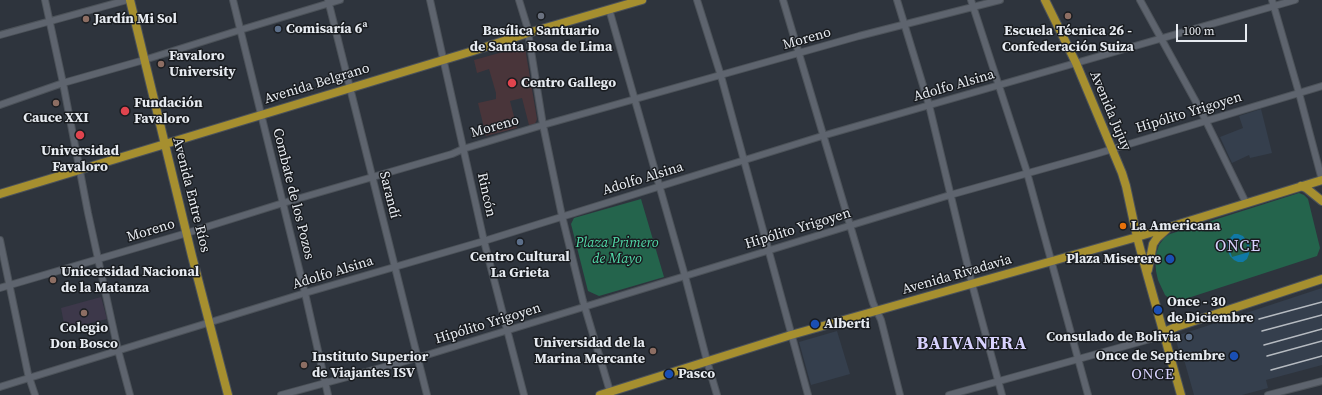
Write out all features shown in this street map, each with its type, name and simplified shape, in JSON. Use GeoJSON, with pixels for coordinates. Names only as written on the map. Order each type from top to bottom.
{"type":"FeatureCollection","features":[{"type":"Feature","properties":{"kind":"main road","name":"Avenida Entre Ríos"},"geometry":{"type":"LineString","coordinates":[[130,0],[228,395]]}},
{"type":"Feature","properties":{"kind":"main road","name":"Avenida Belgrano"},"geometry":{"type":"LineString","coordinates":[[0,194],[528,33],[642,0]]}},
{"type":"Feature","properties":{"kind":"main road","name":"Avenida Jujuy"},"geometry":{"type":"LineString","coordinates":[[1045,0],[1076,63],[1113,149],[1126,186],[1137,237],[1181,395]]}},
{"type":"Feature","properties":{"kind":"main road","name":"Avenida Rivadavia"},"geometry":{"type":"LineString","coordinates":[[600,395],[610,394],[792,334],[1137,237],[1301,186],[1322,181]]}},
{"type":"Feature","properties":{"kind":"main road"},"geometry":{"type":"LineString","coordinates":[[1301,186],[1306,188],[1322,201]]}},
{"type":"Feature","properties":{"kind":"main road"},"geometry":{"type":"LineString","coordinates":[[1147,274],[1154,244],[1157,238],[1169,227]]}},
{"type":"Feature","properties":{"kind":"main road"},"geometry":{"type":"LineString","coordinates":[[1164,332],[1322,279]]}},
{"type":"Feature","properties":{"kind":"street"},"geometry":{"type":"LineString","coordinates":[[45,0],[118,350],[130,395]]}},
{"type":"Feature","properties":{"kind":"street"},"geometry":{"type":"LineString","coordinates":[[0,35],[127,0]]}},
{"type":"Feature","properties":{"kind":"street","name":"Combate de los Pozos"},"geometry":{"type":"LineString","coordinates":[[233,0],[260,115],[305,293],[328,395]]}},
{"type":"Feature","properties":{"kind":"street"},"geometry":{"type":"LineString","coordinates":[[0,105],[63,83],[144,60],[329,2],[340,0]]}},
{"type":"Feature","properties":{"kind":"street","name":"Rincón"},"geometry":{"type":"LineString","coordinates":[[430,0],[484,241],[524,395]]}},
{"type":"Feature","properties":{"kind":"street"},"geometry":{"type":"LineString","coordinates":[[519,0],[528,33],[543,125],[562,216],[585,307],[610,394]]}},
{"type":"Feature","properties":{"kind":"street"},"geometry":{"type":"LineString","coordinates":[[698,0],[721,76],[808,395]]}},
{"type":"Feature","properties":{"kind":"street"},"geometry":{"type":"LineString","coordinates":[[783,0],[822,136],[881,320],[900,395]]}},
{"type":"Feature","properties":{"kind":"street"},"geometry":{"type":"LineString","coordinates":[[897,0],[929,105],[972,284],[1002,395]]}},
{"type":"Feature","properties":{"kind":"street"},"geometry":{"type":"LineString","coordinates":[[971,0],[1027,174],[1088,395]]}},
{"type":"Feature","properties":{"kind":"street","name":"Moreno"},"geometry":{"type":"LineString","coordinates":[[0,288],[99,260],[283,203],[452,154],[463,149],[543,125],[905,24],[1000,0]]}},
{"type":"Feature","properties":{"kind":"street"},"geometry":{"type":"LineString","coordinates":[[1140,0],[1206,121],[1246,203]]}},
{"type":"Feature","properties":{"kind":"street","name":"Adolfo Alsina"},"geometry":{"type":"LineString","coordinates":[[0,387],[305,293],[484,241],[822,136],[1161,38],[1273,3],[1295,0]]}},
{"type":"Feature","properties":{"kind":"street","name":"Sarandí"},"geometry":{"type":"LineString","coordinates":[[329,2],[427,395]]}},
{"type":"Feature","properties":{"kind":"street"},"geometry":{"type":"LineString","coordinates":[[1273,3],[1322,181]]}},
{"type":"Feature","properties":{"kind":"street"},"geometry":{"type":"LineString","coordinates":[[609,9],[685,276],[717,395]]}},
{"type":"Feature","properties":{"kind":"street","name":"Hipólito Yrigoyen"},"geometry":{"type":"LineString","coordinates":[[281,395],[417,358],[850,225],[1113,149],[1322,86]]}},
{"type":"Feature","properties":{"kind":"street"},"geometry":{"type":"LineString","coordinates":[[0,240],[28,374],[35,395]]}},
{"type":"Feature","properties":{"kind":"street"},"geometry":{"type":"LineString","coordinates":[[949,395],[1154,338],[1164,332]]}},
{"type":"Feature","properties":{"kind":"street"},"geometry":{"type":"LineString","coordinates":[[1268,395],[1287,392],[1322,381]]}},
{"type":"Feature","properties":{"kind":"shaded area","name":"Centro Gallego"},"geometry":{"type":"Polygon","coordinates":[[[521,47],[525,48],[537,119],[535,124],[529,125],[522,98],[510,101],[517,128],[486,136],[478,103],[496,99],[496,93],[489,69],[477,73],[474,60],[521,47]]]}},
{"type":"Feature","properties":{"kind":"shaded area"},"geometry":{"type":"Polygon","coordinates":[[[1261,109],[1272,153],[1250,158],[1249,155],[1232,163],[1220,137],[1243,128],[1239,116],[1261,109]]]}},
{"type":"Feature","properties":{"kind":"shaded area"},"geometry":{"type":"Polygon","coordinates":[[[1322,288],[1322,365],[1266,380],[1268,388],[1242,395],[1194,395],[1183,356],[1181,357],[1177,344],[1176,336],[1322,288]]]}},
{"type":"Feature","properties":{"kind":"shaded area","name":"Colegio Don Bosco"},"geometry":{"type":"Polygon","coordinates":[[[101,297],[107,319],[65,329],[61,308],[101,297]]]}},
{"type":"Feature","properties":{"kind":"shaded area"},"geometry":{"type":"Polygon","coordinates":[[[837,331],[850,374],[811,385],[799,342],[837,331]]]}},
{"type":"Feature","properties":{"kind":"green space","name":"Plaza Miserere"},"geometry":{"type":"Polygon","coordinates":[[[1299,193],[1308,199],[1320,248],[1317,256],[1179,301],[1172,301],[1165,295],[1158,280],[1155,257],[1159,245],[1165,237],[1170,234],[1299,193]]]}},
{"type":"Feature","properties":{"kind":"green space","name":"Plaza Primero de Mayo"},"geometry":{"type":"Polygon","coordinates":[[[641,199],[664,277],[599,296],[588,291],[571,224],[574,218],[641,199]]]}},
{"type":"Feature","properties":{"kind":"water"},"geometry":{"type":"Polygon","coordinates":[[[1234,234],[1243,236],[1249,244],[1249,252],[1249,254],[1247,259],[1243,262],[1238,262],[1230,256],[1227,245],[1228,240],[1234,234]],[[1245,239],[1228,244],[1232,257],[1249,252],[1245,239]]]}},
{"type":"Feature","properties":{"kind":"railway"},"geometry":{"type":"LineString","coordinates":[[1259,319],[1322,302]]}},
{"type":"Feature","properties":{"kind":"railway"},"geometry":{"type":"LineString","coordinates":[[1262,331],[1322,315]]}},
{"type":"Feature","properties":{"kind":"railway"},"geometry":{"type":"LineString","coordinates":[[1264,345],[1322,329]]}},
{"type":"Feature","properties":{"kind":"railway"},"geometry":{"type":"LineString","coordinates":[[1267,356],[1322,341]]}},
{"type":"Feature","properties":{"kind":"railway"},"geometry":{"type":"LineString","coordinates":[[1271,370],[1322,356]]}},
{"type":"Feature","properties":{"kind":"place","name":"Basílica Santuario de Santa Rosa de Lima"},"geometry":{"type":"Point","coordinates":[541,16]}},
{"type":"Feature","properties":{"kind":"place","name":"Escuela Técnica 26 - Confederación Suiza"},"geometry":{"type":"Point","coordinates":[1068,16]}},
{"type":"Feature","properties":{"kind":"place","name":"Jardín Mi Sol"},"geometry":{"type":"Point","coordinates":[86,19]}},
{"type":"Feature","properties":{"kind":"place","name":"Comisaría 6ª"},"geometry":{"type":"Point","coordinates":[278,29]}},
{"type":"Feature","properties":{"kind":"place","name":"Favaloro University"},"geometry":{"type":"Point","coordinates":[161,64]}},
{"type":"Feature","properties":{"kind":"place","name":"Centro Gallego"},"geometry":{"type":"Point","coordinates":[512,83]}},
{"type":"Feature","properties":{"kind":"place","name":"Cauce XXI"},"geometry":{"type":"Point","coordinates":[56,103]}},
{"type":"Feature","properties":{"kind":"place","name":"Fundación Favaloro"},"geometry":{"type":"Point","coordinates":[125,111]}},
{"type":"Feature","properties":{"kind":"place","name":"Universidad Favaloro"},"geometry":{"type":"Point","coordinates":[80,135]}},
{"type":"Feature","properties":{"kind":"place","name":"La Americana"},"geometry":{"type":"Point","coordinates":[1123,226]}},
{"type":"Feature","properties":{"kind":"place","name":"Centro Cultural La Grieta"},"geometry":{"type":"Point","coordinates":[520,242]}},
{"type":"Feature","properties":{"kind":"place","name":"Plaza Miserere"},"geometry":{"type":"Point","coordinates":[1170,259]}},
{"type":"Feature","properties":{"kind":"place","name":"Unicersidad Nacional de la Matanza"},"geometry":{"type":"Point","coordinates":[53,280]}},
{"type":"Feature","properties":{"kind":"place","name":"Once - 30 de Diciembre"},"geometry":{"type":"Point","coordinates":[1158,310]}},
{"type":"Feature","properties":{"kind":"place","name":"Colegio Don Bosco"},"geometry":{"type":"Point","coordinates":[84,313]}},
{"type":"Feature","properties":{"kind":"place","name":"Alberti"},"geometry":{"type":"Point","coordinates":[815,324]}},
{"type":"Feature","properties":{"kind":"place","name":"Consulado de Bolivia"},"geometry":{"type":"Point","coordinates":[1189,337]}},
{"type":"Feature","properties":{"kind":"place","name":"Universidad de la Marina Mercante"},"geometry":{"type":"Point","coordinates":[653,351]}},
{"type":"Feature","properties":{"kind":"place","name":"Once de Septiembre"},"geometry":{"type":"Point","coordinates":[1234,356]}},
{"type":"Feature","properties":{"kind":"place","name":"Instituto Superior de Viajantes ISV"},"geometry":{"type":"Point","coordinates":[304,365]}},
{"type":"Feature","properties":{"kind":"place","name":"Pasco"},"geometry":{"type":"Point","coordinates":[669,374]}},
{"type":"Feature","properties":{"kind":"district","name":"ONCE"},"geometry":{"type":"Point","coordinates":[1238,247]}},
{"type":"Feature","properties":{"kind":"district","name":"BALVANERA"},"geometry":{"type":"Point","coordinates":[972,344]}},
{"type":"Feature","properties":{"kind":"district","name":"ONCE"},"geometry":{"type":"Point","coordinates":[1153,375]}}]}
